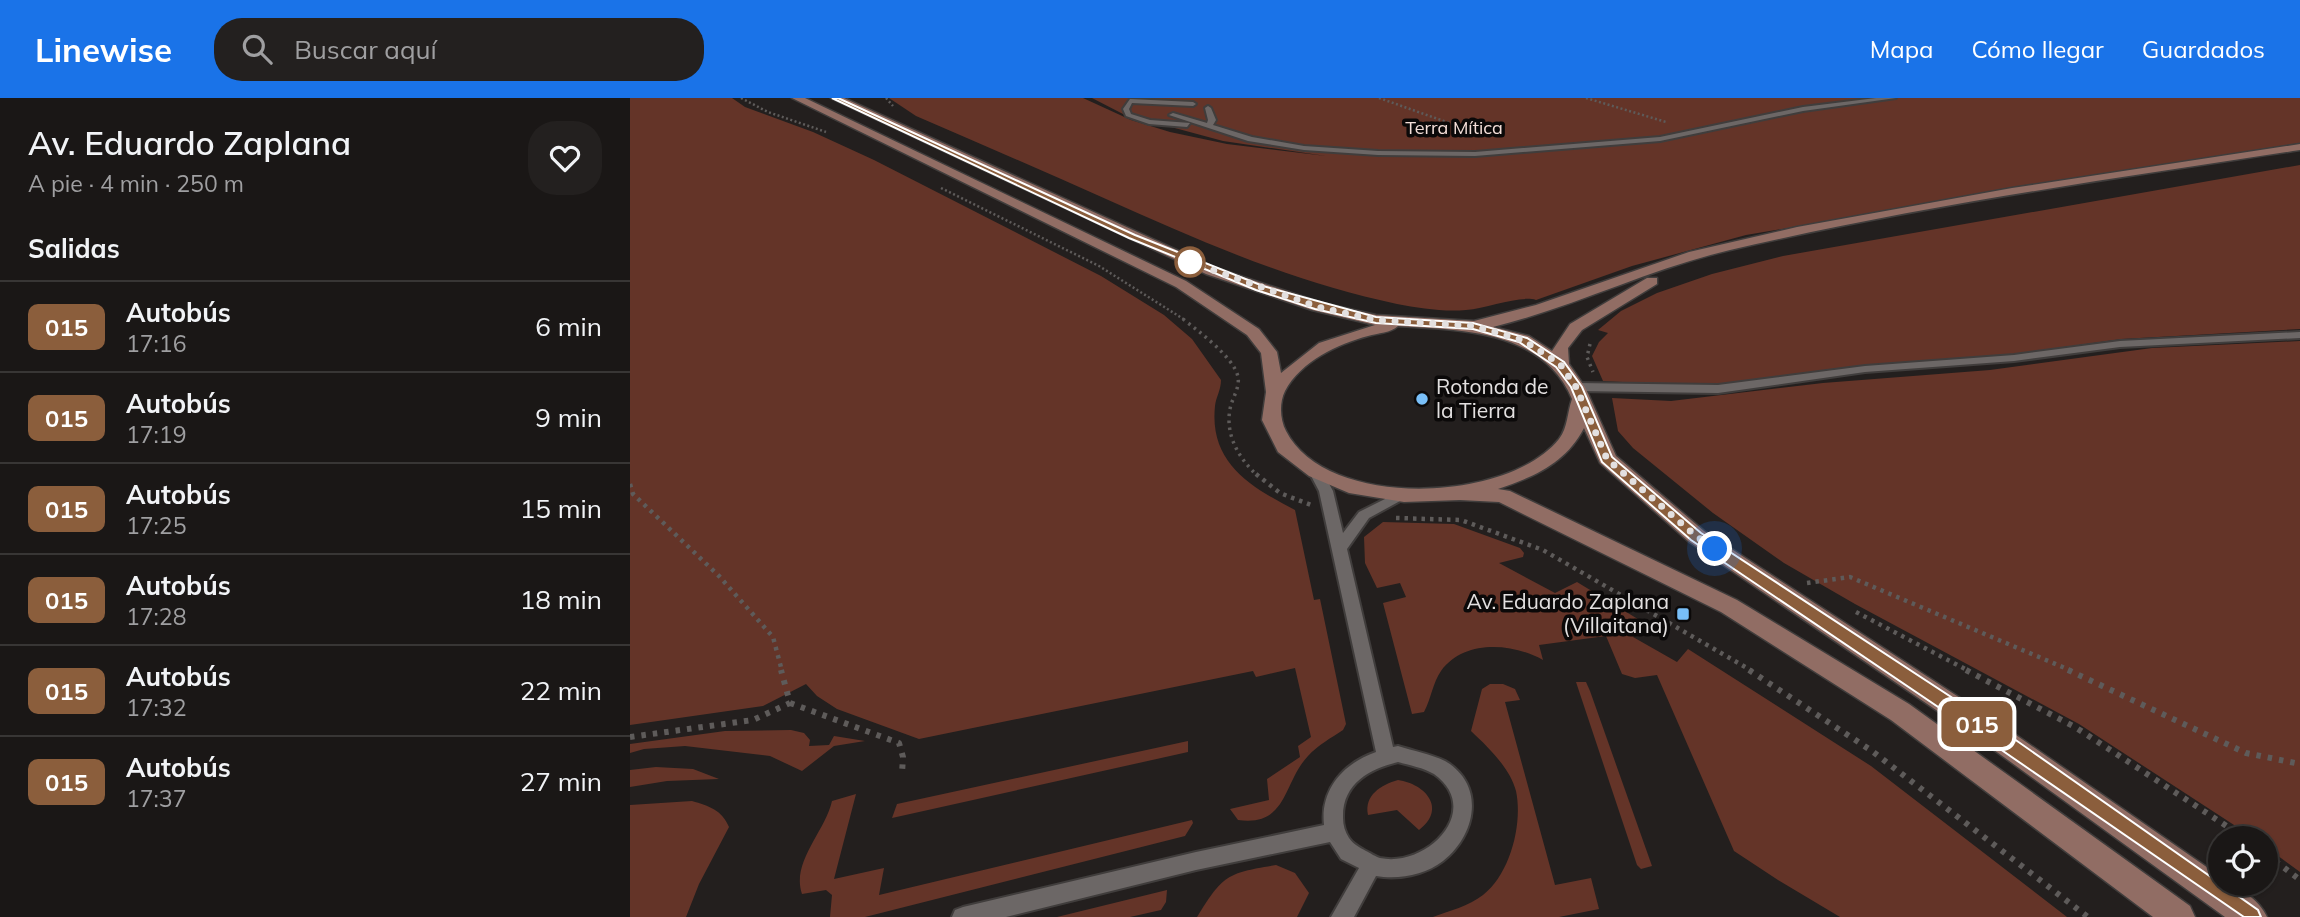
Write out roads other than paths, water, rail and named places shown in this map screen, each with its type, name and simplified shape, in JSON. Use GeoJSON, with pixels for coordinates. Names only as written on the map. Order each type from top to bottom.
{"type":"FeatureCollection","features":[{"type":"Feature","properties":{"kind":"main road"},"geometry":{"type":"LineString","coordinates":[[797,98],[1181,284],[1253,332],[1269,352],[1275,392],[1271,420],[1285,448],[1316,472],[1356,488],[1405,495],[1460,493],[1503,496],[1729,606],[1900,712],[2179,917]]}},
{"type":"Feature","properties":{"kind":"main road"},"geometry":{"type":"LineString","coordinates":[[836,98],[1211,271],[1318,307],[1376,320],[1473,326],[1523,340],[1560,364],[1585,392],[1607,459],[1696,536],[1993,734],[2251,917]]}},
{"type":"Feature","properties":{"kind":"main road"},"geometry":{"type":"LineString","coordinates":[[1473,326],[1543,310],[1663,265],[1724,247],[1888,214],[2300,147]]}},
{"type":"Feature","properties":{"kind":"main road"},"geometry":{"type":"LineString","coordinates":[[1560,364],[1560,348],[1576,327],[1652,281],[1737,255],[1888,224],[2300,155]]}},
{"type":"Feature","properties":{"kind":"main road"},"geometry":{"type":"LineString","coordinates":[[1275,392],[1291,368],[1318,349],[1353,334],[1392,325],[1433,322]]}},
{"type":"Feature","properties":{"kind":"main road"},"geometry":{"type":"LineString","coordinates":[[1460,493],[1512,479],[1551,457],[1574,430],[1585,392]]}},
{"type":"Feature","properties":{"kind":"lane"},"geometry":{"type":"LineString","coordinates":[[1119,98],[1141,114]]}},
{"type":"Feature","properties":{"kind":"lane"},"geometry":{"type":"LineString","coordinates":[[1199,110],[1251,139],[1304,148],[1378,153],[1475,154],[1595,146],[1673,137],[1816,107],[1893,98]]}},
{"type":"Feature","properties":{"kind":"lane"},"geometry":{"type":"LineString","coordinates":[[1143,101],[1210,118]]}},
{"type":"Feature","properties":{"kind":"lane"},"geometry":{"type":"LineString","coordinates":[[1128,105],[1158,101],[1192,126]]}},
{"type":"Feature","properties":{"kind":"lane"},"geometry":{"type":"LineString","coordinates":[[1128,105],[1210,118]]}},
{"type":"Feature","properties":{"kind":"lane"},"geometry":{"type":"LineString","coordinates":[[1128,105],[1128,115],[1174,124],[1192,126],[1210,118]]}},
{"type":"Feature","properties":{"kind":"lane"},"geometry":{"type":"LineString","coordinates":[[1172,110],[1174,124]]}},
{"type":"Feature","properties":{"kind":"lane"},"geometry":{"type":"LineString","coordinates":[[1585,392],[1718,388],[1865,369],[2014,358],[2120,344],[2300,335]]}},
{"type":"Feature","properties":{"kind":"lane"},"geometry":{"type":"LineString","coordinates":[[1316,472],[1326,491],[1386,757]]}},
{"type":"Feature","properties":{"kind":"lane"},"geometry":{"type":"LineString","coordinates":[[1339,549],[1364,514],[1405,495]]}},
{"type":"Feature","properties":{"kind":"lane"},"geometry":{"type":"LineString","coordinates":[[1398,754],[1427,759],[1453,776],[1464,801],[1464,822],[1455,842],[1445,854],[1425,867],[1409,872],[1385,872],[1360,864],[1340,845],[1334,832],[1332,811],[1347,779],[1374,760],[1386,757],[1398,754]]}},
{"type":"Feature","properties":{"kind":"lane"},"geometry":{"type":"LineString","coordinates":[[963,917],[1195,860],[1334,832]]}},
{"type":"Feature","properties":{"kind":"lane"},"geometry":{"type":"LineString","coordinates":[[1342,917],[1370,867]]}},
{"type":"Feature","properties":{"kind":"place","name":"Rotonda de la Tierra"},"geometry":{"type":"Point","coordinates":[1422,399]}},
{"type":"Feature","properties":{"kind":"place","name":"Av. Eduardo Zaplana (Villaitana)"},"geometry":{"type":"Point","coordinates":[1683,614]}},
{"type":"Feature","properties":{"kind":"park label","name":"Terra Mítica"},"geometry":{"type":"Point","coordinates":[1454,128]}}]}
